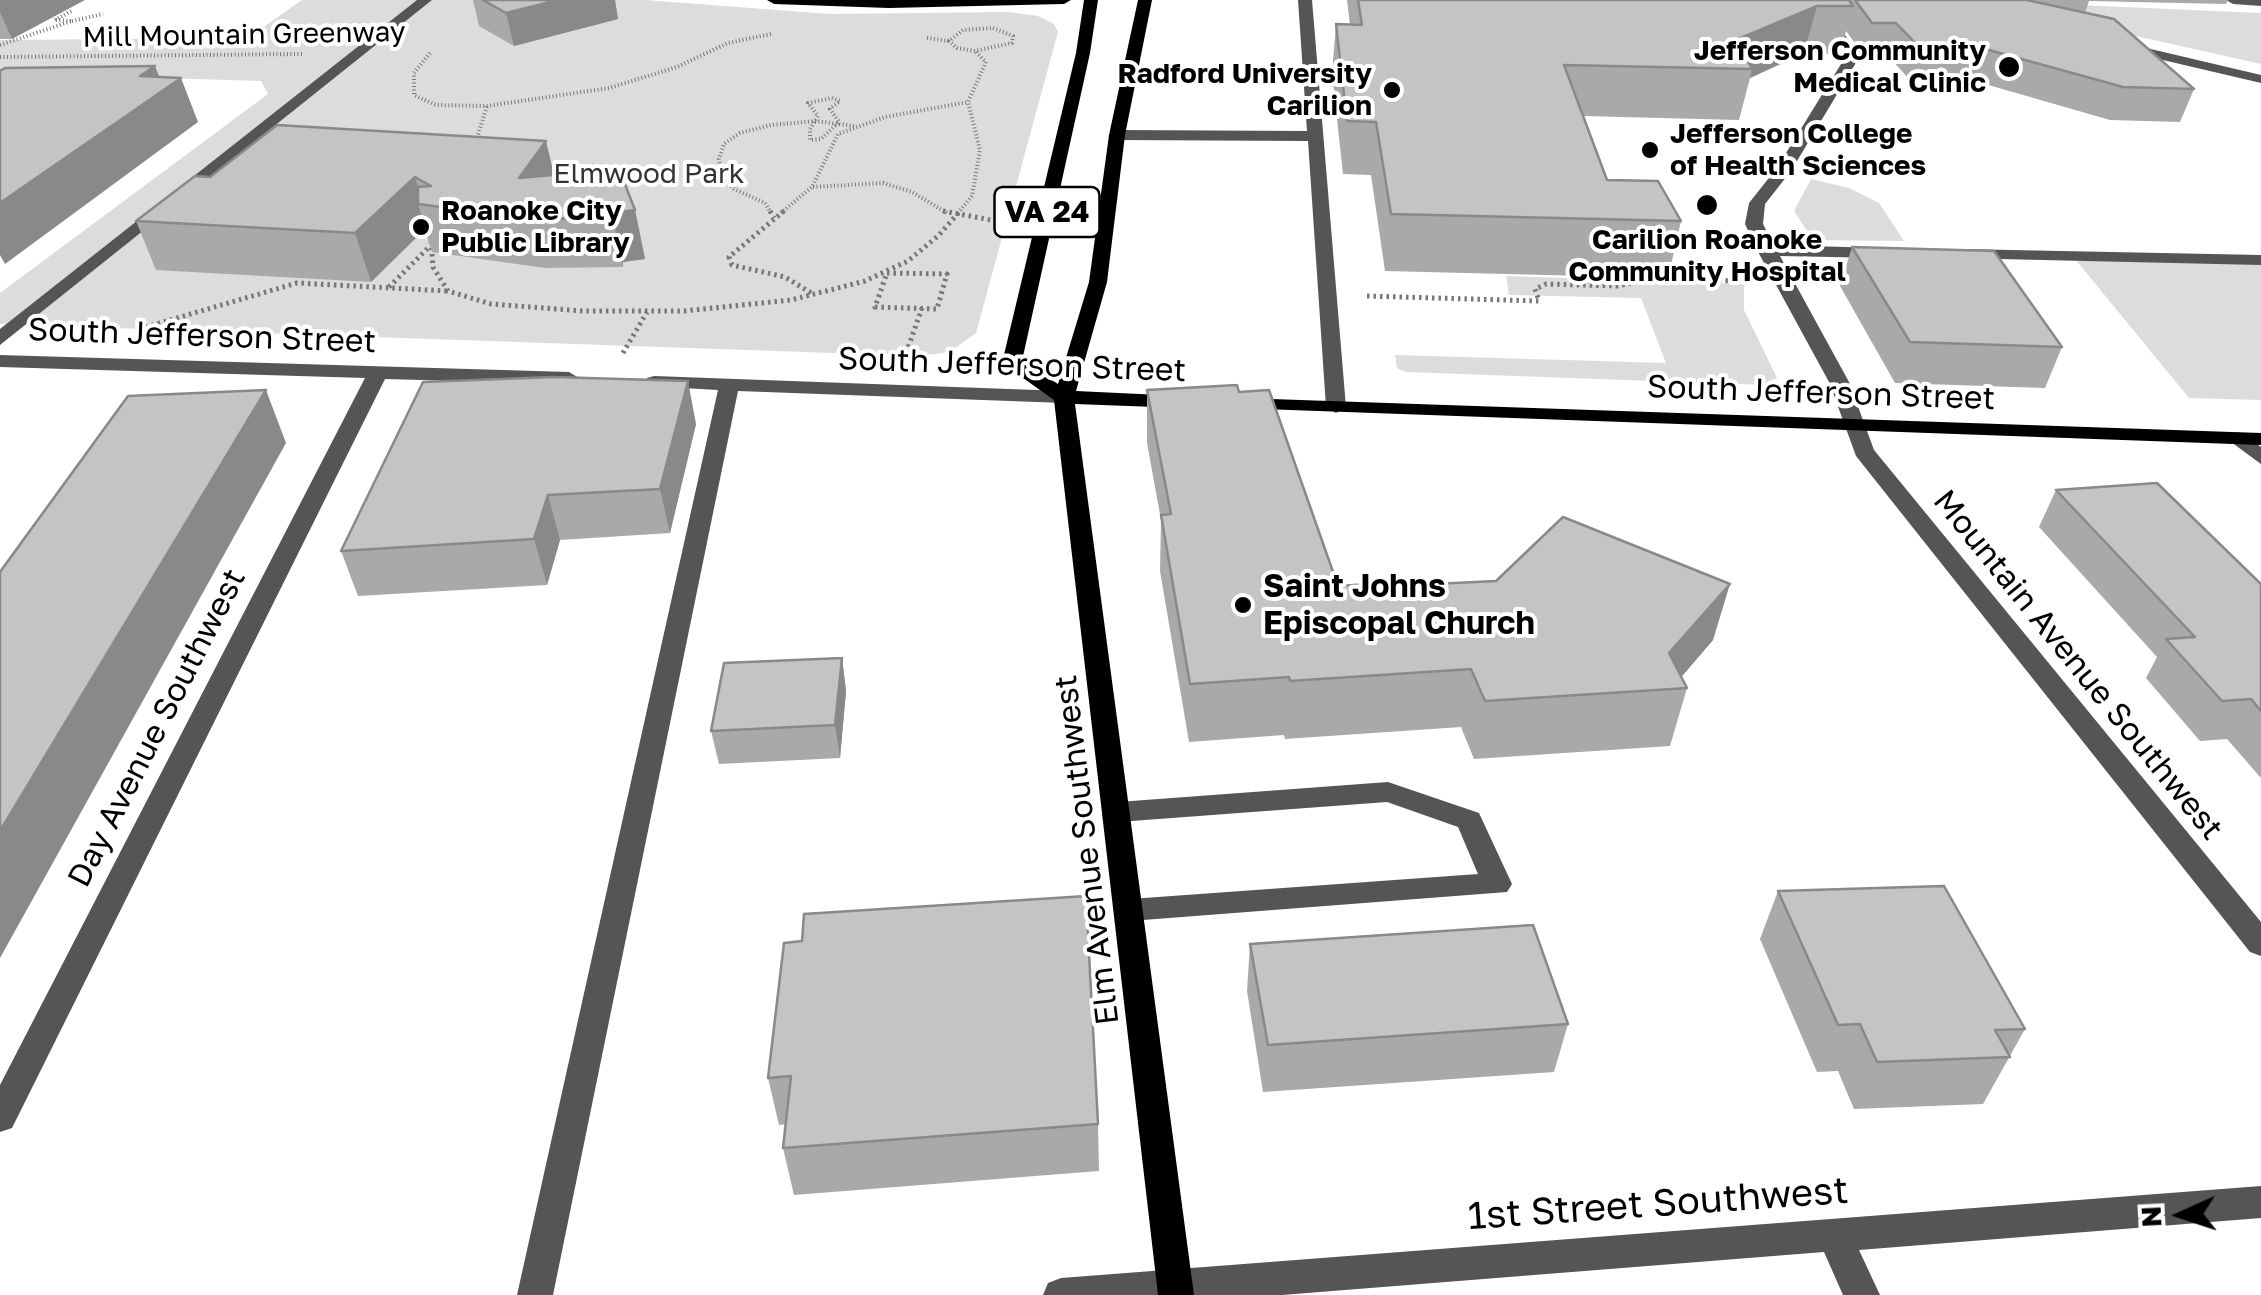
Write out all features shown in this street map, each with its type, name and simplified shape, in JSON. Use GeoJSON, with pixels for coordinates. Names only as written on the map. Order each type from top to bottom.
{"type":"FeatureCollection","features":[{"type":"Feature","properties":{"kind":"main road"},"geometry":{"type":"LineString","coordinates":[[774,0],[889,4],[1064,0]]}},
{"type":"Feature","properties":{"kind":"main road","name":"VA 24"},"geometry":{"type":"LineString","coordinates":[[1091,0],[1083,53],[1012,363],[1064,396],[1098,282],[1116,135],[1145,0]]}},
{"type":"Feature","properties":{"kind":"main road","name":"South Jefferson Street"},"geometry":{"type":"LineString","coordinates":[[1064,396],[2250,438]]}},
{"type":"Feature","properties":{"kind":"main road","name":"Elm Avenue Southwest"},"geometry":{"type":"LineString","coordinates":[[1064,396],[1176,1289]]}},
{"type":"Feature","properties":{"kind":"street"},"geometry":{"type":"LineString","coordinates":[[0,339],[425,0]]}},
{"type":"Feature","properties":{"kind":"street"},"geometry":{"type":"LineString","coordinates":[[1305,0],[1336,408]]}},
{"type":"Feature","properties":{"kind":"street"},"geometry":{"type":"LineString","coordinates":[[1800,0],[1840,1]]}},
{"type":"Feature","properties":{"kind":"street","name":"Mountain Avenue Southwest"},"geometry":{"type":"LineString","coordinates":[[1813,0],[1853,56],[1783,171],[1757,203],[1754,224],[1766,250],[1839,382],[1851,424],[1864,451],[2261,944]]}},
{"type":"Feature","properties":{"kind":"street"},"geometry":{"type":"LineString","coordinates":[[2232,0],[2261,2]]}},
{"type":"Feature","properties":{"kind":"street"},"geometry":{"type":"LineString","coordinates":[[2110,44],[2261,79]]}},
{"type":"Feature","properties":{"kind":"street"},"geometry":{"type":"LineString","coordinates":[[1116,135],[1316,136]]}},
{"type":"Feature","properties":{"kind":"street"},"geometry":{"type":"LineString","coordinates":[[1766,250],[1903,253]]}},
{"type":"Feature","properties":{"kind":"street"},"geometry":{"type":"LineString","coordinates":[[1939,254],[2261,260]]}},
{"type":"Feature","properties":{"kind":"street","name":"South Jefferson Street"},"geometry":{"type":"LineString","coordinates":[[4,365],[593,379]]}},
{"type":"Feature","properties":{"kind":"street","name":"Day Avenue Southwest"},"geometry":{"type":"LineString","coordinates":[[0,1118],[379,371]]}},
{"type":"Feature","properties":{"kind":"street","name":"South Jefferson Street"},"geometry":{"type":"LineString","coordinates":[[632,381],[1064,396]]}},
{"type":"Feature","properties":{"kind":"street"},"geometry":{"type":"LineString","coordinates":[[535,1295],[729,385]]}},
{"type":"Feature","properties":{"kind":"street"},"geometry":{"type":"LineString","coordinates":[[2250,438],[2261,458]]}},
{"type":"Feature","properties":{"kind":"street"},"geometry":{"type":"LineString","coordinates":[[1118,812],[1388,792],[1469,820],[1498,884],[1130,910]]}},
{"type":"Feature","properties":{"kind":"street","name":"1st Street Southwest"},"geometry":{"type":"LineString","coordinates":[[1061,1295],[2261,1202]]}},
{"type":"Feature","properties":{"kind":"street"},"geometry":{"type":"LineString","coordinates":[[1833,1233],[1862,1295]]}},
{"type":"Feature","properties":{"kind":"path"},"geometry":{"type":"LineString","coordinates":[[72,21],[54,20],[73,10]]}},
{"type":"Feature","properties":{"kind":"path"},"geometry":{"type":"LineString","coordinates":[[0,45],[103,14]]}},
{"type":"Feature","properties":{"kind":"path"},"geometry":{"type":"LineString","coordinates":[[917,35],[950,40],[957,48],[976,51],[1006,47],[1014,40],[993,28],[956,33],[950,40]]}},
{"type":"Feature","properties":{"kind":"path","name":"Mill Mountain Greenway"},"geometry":{"type":"LineString","coordinates":[[0,57],[430,53],[414,74],[414,95],[436,105],[487,106],[609,88],[677,67],[728,43],[778,33]]}},
{"type":"Feature","properties":{"kind":"path"},"geometry":{"type":"LineString","coordinates":[[128,332],[296,283],[448,291],[491,304],[647,312],[723,309],[814,295],[888,273],[908,261],[957,216],[978,180],[980,150],[968,102],[986,68],[976,51]]}},
{"type":"Feature","properties":{"kind":"path"},"geometry":{"type":"LineString","coordinates":[[834,98],[840,101],[830,109],[840,122],[819,140],[810,140],[817,114],[808,103],[834,98]]}},
{"type":"Feature","properties":{"kind":"path"},"geometry":{"type":"LineString","coordinates":[[814,295],[784,277],[728,262],[733,251],[812,188],[832,140],[856,126],[968,102]]}},
{"type":"Feature","properties":{"kind":"path"},"geometry":{"type":"LineString","coordinates":[[476,142],[487,106]]}},
{"type":"Feature","properties":{"kind":"path"},"geometry":{"type":"LineString","coordinates":[[774,218],[766,203],[726,184],[720,167],[722,149],[734,136],[753,128],[816,121],[856,126]]}},
{"type":"Feature","properties":{"kind":"path"},"geometry":{"type":"LineString","coordinates":[[812,188],[883,184],[912,192],[957,216],[1015,225]]}},
{"type":"Feature","properties":{"kind":"path"},"geometry":{"type":"LineString","coordinates":[[432,232],[433,267],[448,291]]}},
{"type":"Feature","properties":{"kind":"path"},"geometry":{"type":"LineString","coordinates":[[388,288],[430,246]]}},
{"type":"Feature","properties":{"kind":"path"},"geometry":{"type":"LineString","coordinates":[[888,273],[947,274],[938,309],[876,307],[888,273]]}},
{"type":"Feature","properties":{"kind":"path"},"geometry":{"type":"LineString","coordinates":[[1367,296],[1540,301],[1535,289],[1546,284],[1618,286],[1651,279],[1754,282]]}},
{"type":"Feature","properties":{"kind":"path"},"geometry":{"type":"LineString","coordinates":[[904,360],[922,308]]}},
{"type":"Feature","properties":{"kind":"path"},"geometry":{"type":"LineString","coordinates":[[623,353],[647,312]]}},
{"type":"Feature","properties":{"kind":"green space","name":"Elmwood Park"},"geometry":{"type":"Polygon","coordinates":[[[302,0],[645,0],[830,14],[1008,12],[1038,16],[1054,24],[1058,32],[976,333],[950,352],[920,356],[0,324],[0,293],[268,94],[261,81],[32,74],[0,98],[0,40],[248,38],[302,0]]]}},
{"type":"Feature","properties":{"kind":"green space"},"geometry":{"type":"Polygon","coordinates":[[[2009,2],[2261,13],[2261,64],[2010,8],[2009,2]]]}},
{"type":"Feature","properties":{"kind":"green space"},"geometry":{"type":"Polygon","coordinates":[[[1811,179],[1849,188],[1879,203],[1904,241],[1813,240],[1794,211],[1811,179]]]}},
{"type":"Feature","properties":{"kind":"green space"},"geometry":{"type":"Polygon","coordinates":[[[2075,259],[2261,264],[2261,400],[2189,398],[2075,259]]]}},
{"type":"Feature","properties":{"kind":"green space"},"geometry":{"type":"Polygon","coordinates":[[[1506,276],[1744,284],[1744,310],[1777,378],[1764,385],[1406,372],[1397,368],[1395,355],[1666,363],[1641,298],[1509,295],[1506,276]]]}},
{"type":"Feature","properties":{"kind":"building"},"geometry":{"type":"Polygon","coordinates":[[[483,0],[558,0],[506,13],[483,0]]]}},
{"type":"Feature","properties":{"kind":"building"},"geometry":{"type":"Polygon","coordinates":[[[1358,0],[1849,0],[1853,6],[1817,6],[1736,40],[1752,69],[1564,65],[1607,180],[1658,181],[1681,221],[1391,214],[1376,122],[1347,121],[1336,24],[1362,25],[1358,0]]]}},
{"type":"Feature","properties":{"kind":"building"},"geometry":{"type":"Polygon","coordinates":[[[1855,0],[2027,0],[2114,19],[2194,89],[2123,87],[1989,50],[1921,49],[1896,23],[1872,23],[1855,0]]]}},
{"type":"Feature","properties":{"kind":"building"},"geometry":{"type":"Polygon","coordinates":[[[155,66],[140,76],[181,78],[0,203],[0,71],[155,66]]]}},
{"type":"Feature","properties":{"kind":"building"},"geometry":{"type":"Polygon","coordinates":[[[277,125],[546,141],[519,178],[619,169],[635,210],[612,213],[612,218],[533,219],[418,204],[418,187],[431,186],[415,177],[355,233],[136,221],[195,176],[210,177],[277,125]]]}},
{"type":"Feature","properties":{"kind":"building"},"geometry":{"type":"Polygon","coordinates":[[[1852,247],[1994,251],[2062,347],[1910,342],[1852,247]]]}},
{"type":"Feature","properties":{"kind":"building"},"geometry":{"type":"Polygon","coordinates":[[[554,377],[688,381],[660,489],[548,495],[534,539],[341,551],[423,382],[554,377]]]}},
{"type":"Feature","properties":{"kind":"building","name":"Saint Johns Episcopal Church"},"geometry":{"type":"Polygon","coordinates":[[[1237,385],[1239,392],[1269,390],[1338,586],[1432,580],[1434,584],[1496,581],[1563,517],[1730,584],[1669,653],[1687,688],[1485,701],[1471,669],[1190,684],[1161,515],[1171,514],[1147,390],[1237,385]]]}},
{"type":"Feature","properties":{"kind":"building"},"geometry":{"type":"Polygon","coordinates":[[[266,390],[0,831],[0,572],[128,396],[266,390]]]}},
{"type":"Feature","properties":{"kind":"building"},"geometry":{"type":"Polygon","coordinates":[[[2157,483],[2261,584],[2261,711],[2251,699],[2222,701],[2166,639],[2195,637],[2056,490],[2157,483]]]}},
{"type":"Feature","properties":{"kind":"building"},"geometry":{"type":"Polygon","coordinates":[[[842,658],[835,725],[711,731],[724,663],[842,658]]]}},
{"type":"Feature","properties":{"kind":"building"},"geometry":{"type":"Polygon","coordinates":[[[1944,886],[2025,1029],[1995,1030],[2010,1057],[1877,1062],[1860,1024],[1838,1025],[1778,891],[1944,886]]]}},
{"type":"Feature","properties":{"kind":"building"},"geometry":{"type":"Polygon","coordinates":[[[1086,896],[1098,1124],[783,1148],[791,1076],[768,1078],[784,943],[802,941],[804,914],[1086,896]]]}},
{"type":"Feature","properties":{"kind":"building"},"geometry":{"type":"Polygon","coordinates":[[[1533,925],[1568,1024],[1268,1045],[1250,944],[1533,925]]]}},
{"type":"Feature","properties":{"kind":"place","name":"Jefferson Community Medical Clinic"},"geometry":{"type":"Point","coordinates":[2009,67]}},
{"type":"Feature","properties":{"kind":"place","name":"Radford University Carilion"},"geometry":{"type":"Point","coordinates":[1392,90]}},
{"type":"Feature","properties":{"kind":"place","name":"Jefferson College of Health Sciences"},"geometry":{"type":"Point","coordinates":[1650,150]}},
{"type":"Feature","properties":{"kind":"place","name":"Carilion Roanoke Community Hospital"},"geometry":{"type":"Point","coordinates":[1707,205]}},
{"type":"Feature","properties":{"kind":"place","name":"Roanoke City Public Library"},"geometry":{"type":"Point","coordinates":[421,227]}},
{"type":"Feature","properties":{"kind":"place","name":"Saint Johns Episcopal Church"},"geometry":{"type":"Point","coordinates":[1243,605]}}]}
